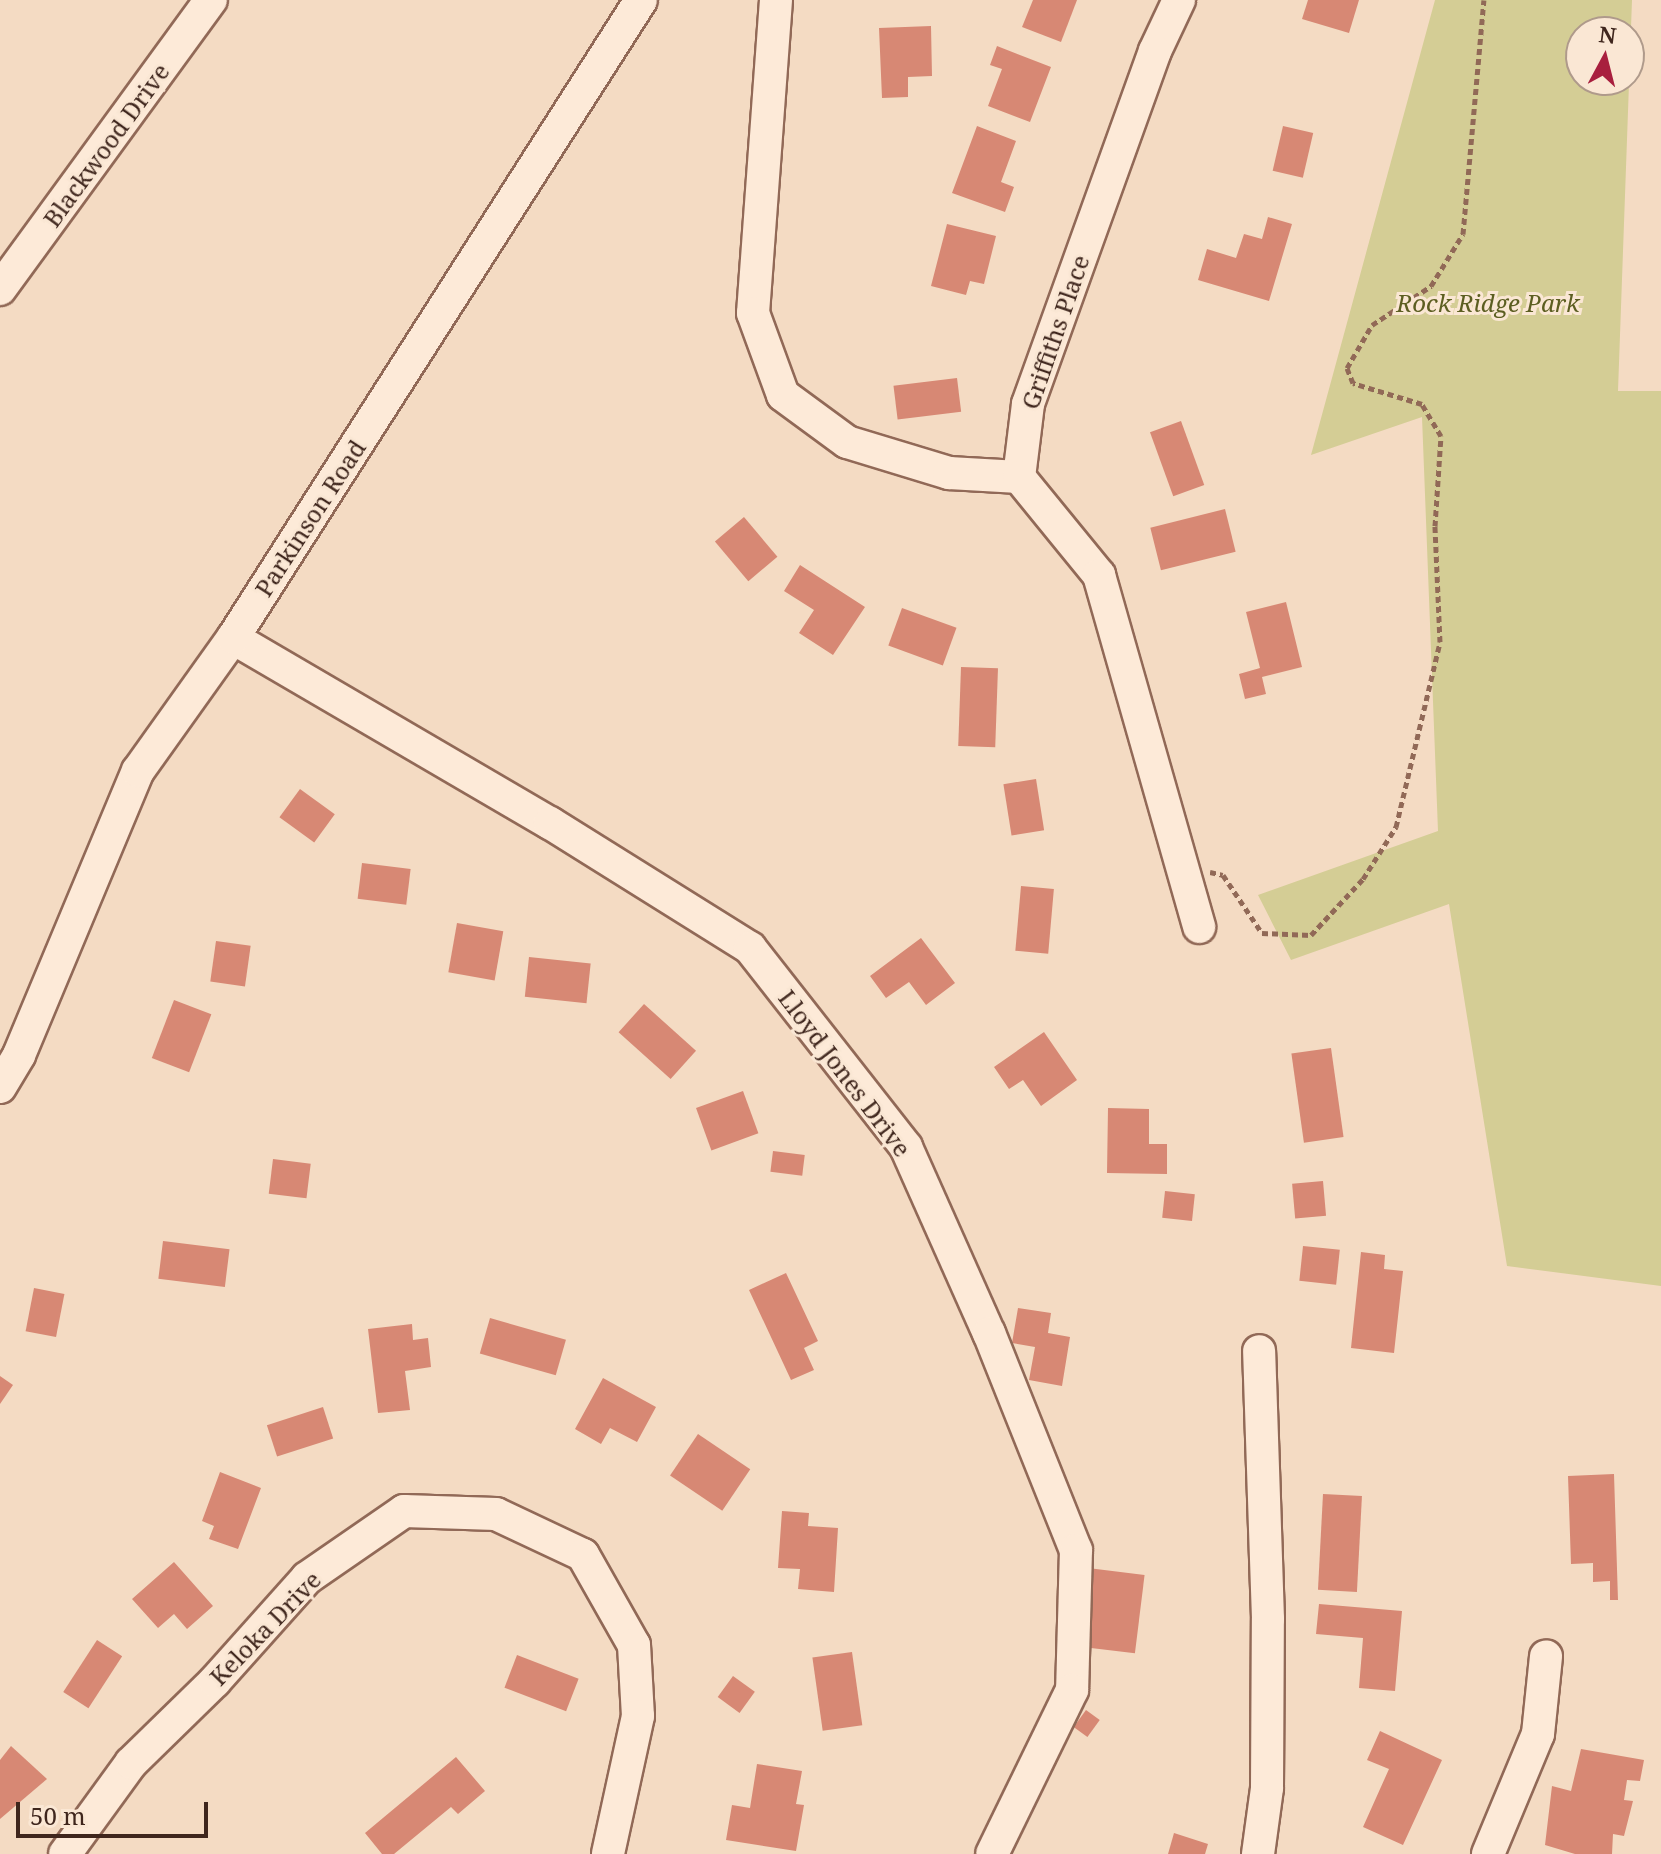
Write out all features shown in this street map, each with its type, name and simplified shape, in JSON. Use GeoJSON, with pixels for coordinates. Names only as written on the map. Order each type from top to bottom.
{"type":"FeatureCollection","features":[{"type":"Feature","properties":{"kind":"street","name":"Blackwood Drive"},"geometry":{"type":"LineString","coordinates":[[0,289],[211,0]]}},
{"type":"Feature","properties":{"kind":"street","name":"Parkinson Road"},"geometry":{"type":"LineString","coordinates":[[0,1087],[10,1051],[138,771],[233,638],[641,0]]}},
{"type":"Feature","properties":{"kind":"street"},"geometry":{"type":"LineString","coordinates":[[776,0],[753,313],[783,395],[847,442],[949,473],[1019,477],[1099,575],[1199,927]]}},
{"type":"Feature","properties":{"kind":"street","name":"Griffiths Place"},"geometry":{"type":"LineString","coordinates":[[1019,477],[1028,404],[1155,51],[1179,0]]}},
{"type":"Feature","properties":{"kind":"street","name":"Lloyd Jones Drive"},"geometry":{"type":"LineString","coordinates":[[233,638],[550,823],[750,948],[906,1147],[989,1333],[1076,1550],[1072,1690],[992,1854]]}},
{"type":"Feature","properties":{"kind":"street"},"geometry":{"type":"LineString","coordinates":[[1258,1854],[1267,1788],[1268,1635],[1259,1351]]}},
{"type":"Feature","properties":{"kind":"street","name":"Keloka Drive"},"geometry":{"type":"LineString","coordinates":[[65,1854],[131,1763],[215,1681],[307,1578],[404,1511],[496,1514],[583,1555],[634,1645],[638,1716],[608,1854]]}},
{"type":"Feature","properties":{"kind":"street"},"geometry":{"type":"LineString","coordinates":[[1488,1854],[1538,1734],[1546,1656]]}},
{"type":"Feature","properties":{"kind":"path"},"geometry":{"type":"LineString","coordinates":[[1181,866],[1223,875],[1262,933],[1311,935],[1363,879],[1396,827],[1440,642],[1435,526],[1441,436],[1422,404],[1353,383],[1347,368],[1372,325],[1431,286],[1463,234],[1484,0]]}},
{"type":"Feature","properties":{"kind":"green space","name":"Rock Ridge Park"},"geometry":{"type":"Polygon","coordinates":[[[1435,0],[1632,0],[1631,16],[1565,16],[1565,96],[1629,96],[1618,391],[1661,391],[1661,1286],[1507,1266],[1449,904],[1291,960],[1258,895],[1438,831],[1422,417],[1311,455],[1435,0]]]}},
{"type":"Feature","properties":{"kind":"building"},"geometry":{"type":"Polygon","coordinates":[[[1033,0],[1077,0],[1061,42],[1022,27],[1033,0]]]}},
{"type":"Feature","properties":{"kind":"building"},"geometry":{"type":"Polygon","coordinates":[[[1308,0],[1359,0],[1349,33],[1302,19],[1308,0]]]}},
{"type":"Feature","properties":{"kind":"building"},"geometry":{"type":"Polygon","coordinates":[[[931,26],[932,76],[908,77],[908,97],[882,98],[879,28],[931,26]]]}},
{"type":"Feature","properties":{"kind":"building"},"geometry":{"type":"Polygon","coordinates":[[[997,46],[1051,67],[1030,122],[988,106],[1002,69],[990,65],[997,46]]]}},
{"type":"Feature","properties":{"kind":"building"},"geometry":{"type":"Polygon","coordinates":[[[977,126],[1016,141],[1001,182],[1014,187],[1005,212],[952,193],[977,126]]]}},
{"type":"Feature","properties":{"kind":"building"},"geometry":{"type":"Polygon","coordinates":[[[1283,126],[1313,133],[1303,178],[1273,171],[1283,126]]]}},
{"type":"Feature","properties":{"kind":"building"},"geometry":{"type":"Polygon","coordinates":[[[1268,217],[1292,224],[1269,301],[1198,280],[1207,249],[1236,258],[1244,234],[1262,239],[1268,217]]]}},
{"type":"Feature","properties":{"kind":"building"},"geometry":{"type":"Polygon","coordinates":[[[947,224],[996,236],[984,284],[970,281],[966,295],[931,286],[947,224]]]}},
{"type":"Feature","properties":{"kind":"building"},"geometry":{"type":"Polygon","coordinates":[[[957,378],[961,412],[898,420],[893,386],[957,378]]]}},
{"type":"Feature","properties":{"kind":"building"},"geometry":{"type":"Polygon","coordinates":[[[1181,421],[1204,485],[1173,496],[1150,432],[1181,421]]]}},
{"type":"Feature","properties":{"kind":"building"},"geometry":{"type":"Polygon","coordinates":[[[1225,509],[1236,552],[1161,570],[1150,528],[1225,509]]]}},
{"type":"Feature","properties":{"kind":"building"},"geometry":{"type":"Polygon","coordinates":[[[744,517],[777,557],[748,581],[715,541],[744,517]]]}},
{"type":"Feature","properties":{"kind":"building"},"geometry":{"type":"Polygon","coordinates":[[[800,565],[865,607],[833,655],[799,633],[814,610],[784,591],[800,565]]]}},
{"type":"Feature","properties":{"kind":"building"},"geometry":{"type":"Polygon","coordinates":[[[1286,602],[1302,667],[1262,677],[1266,694],[1245,699],[1239,674],[1260,668],[1246,612],[1286,602]]]}},
{"type":"Feature","properties":{"kind":"building"},"geometry":{"type":"Polygon","coordinates":[[[902,608],[957,628],[943,665],[888,646],[902,608]]]}},
{"type":"Feature","properties":{"kind":"building"},"geometry":{"type":"Polygon","coordinates":[[[961,667],[998,668],[995,747],[958,746],[961,667]]]}},
{"type":"Feature","properties":{"kind":"building"},"geometry":{"type":"Polygon","coordinates":[[[1036,779],[1044,830],[1012,836],[1003,784],[1036,779]]]}},
{"type":"Feature","properties":{"kind":"building"},"geometry":{"type":"Polygon","coordinates":[[[300,789],[335,814],[314,843],[279,817],[300,789]]]}},
{"type":"Feature","properties":{"kind":"building"},"geometry":{"type":"Polygon","coordinates":[[[362,863],[411,869],[406,905],[358,899],[362,863]]]}},
{"type":"Feature","properties":{"kind":"building"},"geometry":{"type":"Polygon","coordinates":[[[1021,886],[1054,889],[1048,954],[1015,951],[1021,886]]]}},
{"type":"Feature","properties":{"kind":"building"},"geometry":{"type":"Polygon","coordinates":[[[457,923],[503,931],[495,980],[448,972],[457,923]]]}},
{"type":"Feature","properties":{"kind":"building"},"geometry":{"type":"Polygon","coordinates":[[[921,938],[955,983],[926,1005],[909,982],[886,998],[870,976],[921,938]]]}},
{"type":"Feature","properties":{"kind":"building"},"geometry":{"type":"Polygon","coordinates":[[[216,941],[251,946],[245,986],[210,982],[216,941]]]}},
{"type":"Feature","properties":{"kind":"building"},"geometry":{"type":"Polygon","coordinates":[[[529,957],[591,963],[586,1003],[525,997],[529,957]]]}},
{"type":"Feature","properties":{"kind":"building"},"geometry":{"type":"Polygon","coordinates":[[[174,1000],[211,1014],[189,1072],[152,1058],[174,1000]]]}},
{"type":"Feature","properties":{"kind":"building"},"geometry":{"type":"Polygon","coordinates":[[[644,1004],[696,1051],[671,1079],[619,1032],[644,1004]]]}},
{"type":"Feature","properties":{"kind":"building"},"geometry":{"type":"Polygon","coordinates":[[[1044,1032],[1077,1080],[1041,1106],[1023,1080],[1009,1089],[994,1067],[1044,1032]]]}},
{"type":"Feature","properties":{"kind":"building"},"geometry":{"type":"Polygon","coordinates":[[[1331,1048],[1344,1137],[1304,1143],[1291,1054],[1331,1048]]]}},
{"type":"Feature","properties":{"kind":"building"},"geometry":{"type":"Polygon","coordinates":[[[743,1091],[758,1133],[711,1150],[696,1108],[743,1091]]]}},
{"type":"Feature","properties":{"kind":"building"},"geometry":{"type":"Polygon","coordinates":[[[1108,1108],[1149,1109],[1149,1144],[1167,1144],[1167,1174],[1107,1173],[1108,1108]]]}},
{"type":"Feature","properties":{"kind":"building"},"geometry":{"type":"Polygon","coordinates":[[[773,1151],[805,1155],[802,1176],[770,1172],[773,1151]]]}},
{"type":"Feature","properties":{"kind":"building"},"geometry":{"type":"Polygon","coordinates":[[[273,1159],[311,1164],[306,1198],[269,1194],[273,1159]]]}},
{"type":"Feature","properties":{"kind":"building"},"geometry":{"type":"Polygon","coordinates":[[[1323,1181],[1326,1216],[1295,1219],[1292,1184],[1323,1181]]]}},
{"type":"Feature","properties":{"kind":"building"},"geometry":{"type":"Polygon","coordinates":[[[1165,1191],[1195,1194],[1192,1221],[1162,1218],[1165,1191]]]}},
{"type":"Feature","properties":{"kind":"building"},"geometry":{"type":"Polygon","coordinates":[[[163,1241],[230,1249],[225,1287],[158,1279],[163,1241]]]}},
{"type":"Feature","properties":{"kind":"building"},"geometry":{"type":"Polygon","coordinates":[[[1303,1246],[1340,1250],[1336,1285],[1299,1281],[1303,1246]]]}},
{"type":"Feature","properties":{"kind":"building"},"geometry":{"type":"Polygon","coordinates":[[[1361,1252],[1385,1255],[1384,1269],[1403,1271],[1394,1353],[1351,1348],[1361,1252]]]}},
{"type":"Feature","properties":{"kind":"building"},"geometry":{"type":"Polygon","coordinates":[[[786,1273],[818,1341],[804,1348],[814,1370],[791,1380],[749,1290],[786,1273]]]}},
{"type":"Feature","properties":{"kind":"building"},"geometry":{"type":"Polygon","coordinates":[[[34,1288],[64,1294],[56,1337],[26,1331],[34,1288]]]}},
{"type":"Feature","properties":{"kind":"building"},"geometry":{"type":"Polygon","coordinates":[[[1018,1308],[1051,1313],[1048,1333],[1070,1337],[1062,1386],[1029,1380],[1035,1347],[1012,1343],[1018,1308]]]}},
{"type":"Feature","properties":{"kind":"building"},"geometry":{"type":"Polygon","coordinates":[[[490,1318],[566,1340],[556,1375],[480,1354],[490,1318]]]}},
{"type":"Feature","properties":{"kind":"building"},"geometry":{"type":"Polygon","coordinates":[[[412,1324],[413,1340],[428,1338],[431,1367],[405,1371],[410,1410],[378,1413],[368,1329],[412,1324]]]}},
{"type":"Feature","properties":{"kind":"building"},"geometry":{"type":"Polygon","coordinates":[[[0,1376],[13,1385],[0,1404],[0,1376]]]}},
{"type":"Feature","properties":{"kind":"building"},"geometry":{"type":"Polygon","coordinates":[[[603,1378],[656,1407],[637,1442],[610,1428],[601,1444],[575,1429],[603,1378]]]}},
{"type":"Feature","properties":{"kind":"building"},"geometry":{"type":"Polygon","coordinates":[[[323,1407],[333,1438],[277,1457],[267,1425],[323,1407]]]}},
{"type":"Feature","properties":{"kind":"building"},"geometry":{"type":"Polygon","coordinates":[[[698,1434],[750,1469],[722,1511],[670,1475],[698,1434]]]}},
{"type":"Feature","properties":{"kind":"building"},"geometry":{"type":"Polygon","coordinates":[[[220,1472],[261,1488],[238,1549],[209,1539],[214,1526],[202,1521],[220,1472]]]}},
{"type":"Feature","properties":{"kind":"building"},"geometry":{"type":"Polygon","coordinates":[[[1614,1474],[1618,1600],[1610,1600],[1610,1581],[1593,1582],[1593,1563],[1571,1564],[1568,1476],[1614,1474]]]}},
{"type":"Feature","properties":{"kind":"building"},"geometry":{"type":"Polygon","coordinates":[[[1323,1494],[1362,1496],[1357,1592],[1318,1590],[1323,1494]]]}},
{"type":"Feature","properties":{"kind":"building"},"geometry":{"type":"Polygon","coordinates":[[[782,1511],[809,1513],[808,1526],[838,1528],[834,1592],[798,1589],[800,1569],[778,1568],[782,1511]]]}},
{"type":"Feature","properties":{"kind":"building"},"geometry":{"type":"Polygon","coordinates":[[[174,1562],[213,1606],[187,1629],[174,1614],[158,1628],[132,1599],[174,1562]]]}},
{"type":"Feature","properties":{"kind":"building"},"geometry":{"type":"Polygon","coordinates":[[[1088,1568],[1145,1575],[1135,1653],[1078,1646],[1088,1568]]]}},
{"type":"Feature","properties":{"kind":"building"},"geometry":{"type":"Polygon","coordinates":[[[1319,1604],[1402,1611],[1395,1691],[1359,1688],[1363,1638],[1316,1634],[1319,1604]]]}},
{"type":"Feature","properties":{"kind":"building"},"geometry":{"type":"Polygon","coordinates":[[[97,1640],[122,1656],[88,1708],[63,1692],[97,1640]]]}},
{"type":"Feature","properties":{"kind":"building"},"geometry":{"type":"Polygon","coordinates":[[[852,1652],[862,1725],[823,1731],[812,1658],[852,1652]]]}},
{"type":"Feature","properties":{"kind":"building"},"geometry":{"type":"Polygon","coordinates":[[[517,1655],[579,1679],[566,1711],[504,1688],[517,1655]]]}},
{"type":"Feature","properties":{"kind":"building"},"geometry":{"type":"Polygon","coordinates":[[[733,1676],[755,1692],[740,1713],[718,1697],[733,1676]]]}},
{"type":"Feature","properties":{"kind":"building"},"geometry":{"type":"Polygon","coordinates":[[[1086,1710],[1100,1720],[1087,1737],[1074,1727],[1086,1710]]]}},
{"type":"Feature","properties":{"kind":"building"},"geometry":{"type":"Polygon","coordinates":[[[1380,1731],[1442,1760],[1403,1845],[1363,1827],[1389,1769],[1367,1760],[1380,1731]]]}},
{"type":"Feature","properties":{"kind":"building"},"geometry":{"type":"Polygon","coordinates":[[[11,1746],[47,1779],[0,1819],[0,1760],[11,1746]]]}},
{"type":"Feature","properties":{"kind":"building"},"geometry":{"type":"Polygon","coordinates":[[[1581,1749],[1644,1760],[1640,1781],[1627,1780],[1624,1800],[1633,1801],[1624,1836],[1613,1834],[1612,1854],[1575,1854],[1545,1845],[1552,1786],[1571,1791],[1581,1749]]]}},
{"type":"Feature","properties":{"kind":"building"},"geometry":{"type":"Polygon","coordinates":[[[456,1757],[485,1791],[458,1814],[451,1807],[394,1854],[382,1854],[365,1833],[456,1757]]]}},
{"type":"Feature","properties":{"kind":"building"},"geometry":{"type":"Polygon","coordinates":[[[757,1764],[802,1771],[796,1804],[804,1805],[796,1851],[726,1840],[732,1805],[750,1808],[757,1764]]]}},
{"type":"Feature","properties":{"kind":"building"},"geometry":{"type":"Polygon","coordinates":[[[1174,1833],[1208,1844],[1205,1854],[1168,1854],[1174,1833]]]}}]}
